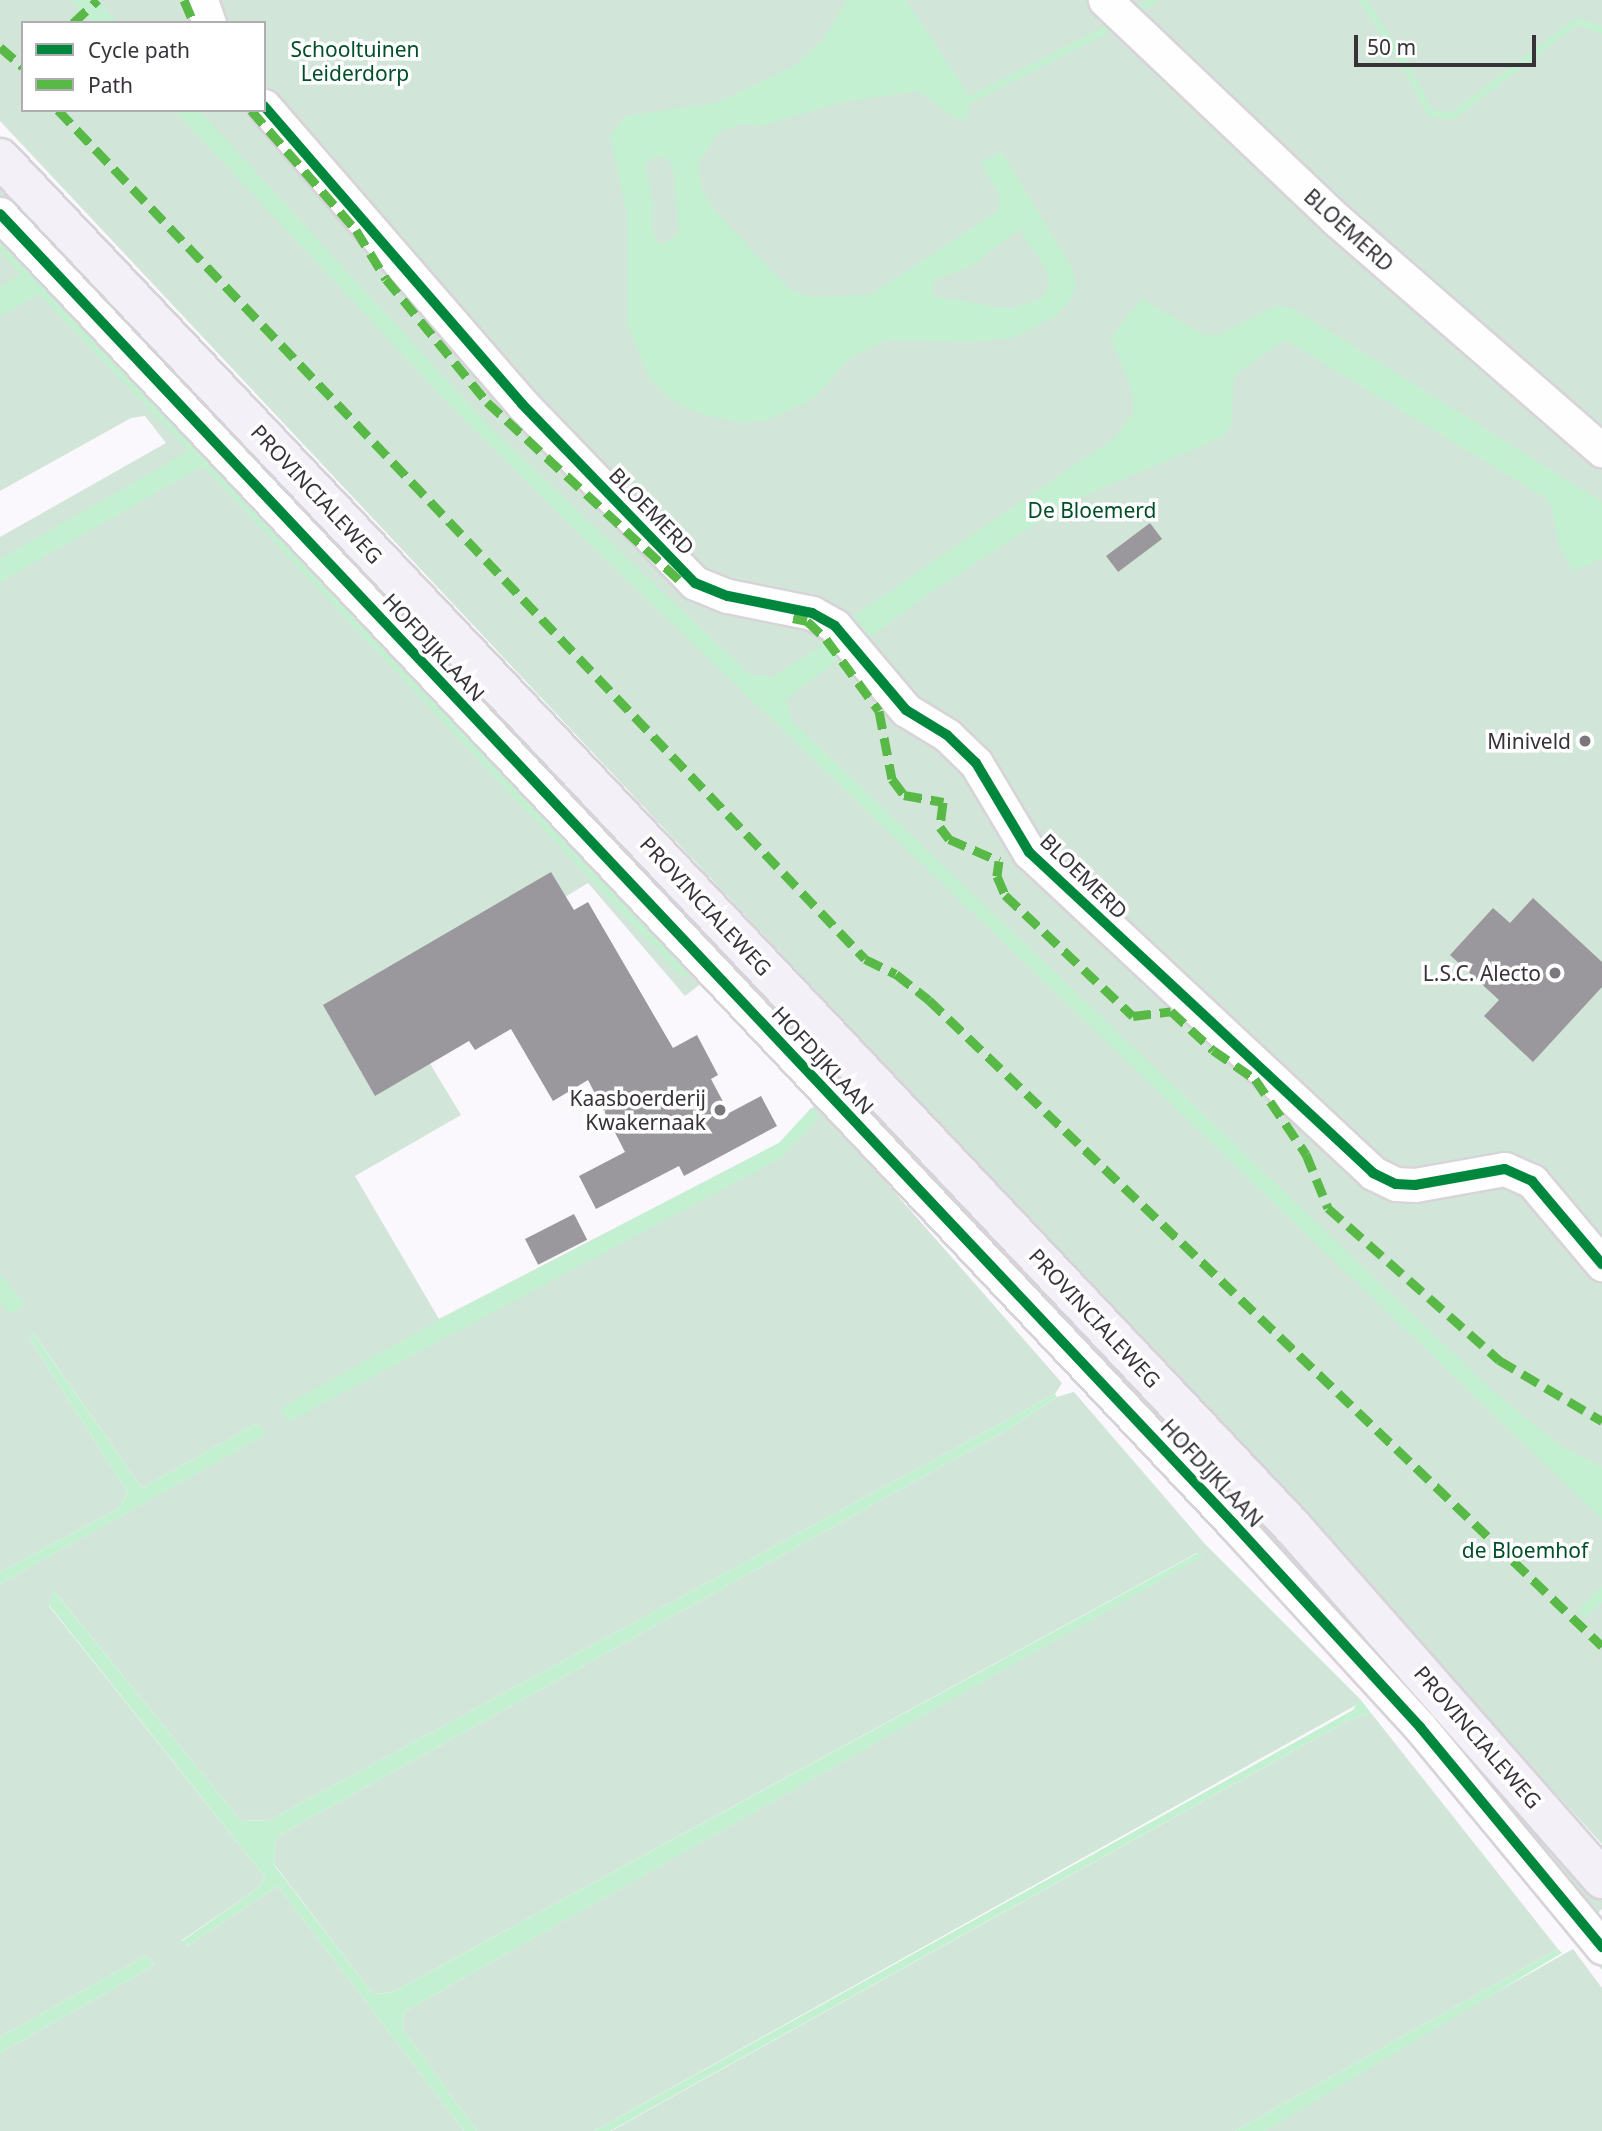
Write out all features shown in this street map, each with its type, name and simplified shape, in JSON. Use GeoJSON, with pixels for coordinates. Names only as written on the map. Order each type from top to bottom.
{"type":"FeatureCollection","features":[{"type":"Feature","properties":{"kind":"main road","name":"PROVINCIALEWEG"},"geometry":{"type":"LineString","coordinates":[[0,158],[1292,1526],[1602,1879]]}},
{"type":"Feature","properties":{"kind":"street"},"geometry":{"type":"LineString","coordinates":[[201,0],[208,21]]}},
{"type":"Feature","properties":{"kind":"street","name":"BLOEMERD"},"geometry":{"type":"LineString","coordinates":[[1105,0],[1337,220],[1602,450]]}},
{"type":"Feature","properties":{"kind":"street","name":"BLOEMERD"},"geometry":{"type":"LineString","coordinates":[[266,108],[522,404],[695,583],[728,597],[812,613],[835,626],[906,710],[947,734],[976,763],[1029,852],[1373,1173],[1396,1184],[1415,1185],[1505,1169],[1532,1181],[1602,1264]]}},
{"type":"Feature","properties":{"kind":"street","name":"HOFDIJKLAAN"},"geometry":{"type":"LineString","coordinates":[[0,214],[1234,1524],[1420,1727],[1598,1933]]}},
{"type":"Feature","properties":{"kind":"street","name":"HOFDIJKLAAN"},"geometry":{"type":"LineString","coordinates":[[781,1045],[811,1018]]}},
{"type":"Feature","properties":{"kind":"green space","name":"De Bloemerd"},"geometry":{"type":"Polygon","coordinates":[[[0,0],[1602,0],[1602,1844],[1080,1272],[0,121],[0,0]]]}},
{"type":"Feature","properties":{"kind":"green space"},"geometry":{"type":"Polygon","coordinates":[[[0,176],[116,299],[168,368],[233,437],[281,473],[768,991],[779,1017],[0,203],[0,176]]]}},
{"type":"Feature","properties":{"kind":"green space"},"geometry":{"type":"Polygon","coordinates":[[[0,229],[1311,1619],[1602,1958],[1602,1970],[1393,1721],[876,1171],[1062,1383],[1055,1394],[270,1820],[241,1821],[54,1591],[49,1606],[265,1877],[258,1888],[181,1941],[187,1946],[278,1886],[464,2131],[0,2131],[0,2053],[155,1965],[145,1956],[0,2037],[0,1584],[266,1434],[256,1424],[142,1488],[34,1334],[29,1338],[128,1493],[118,1509],[0,1572],[0,537],[166,443],[145,416],[131,418],[0,491],[0,229]],[[588,883],[393,1002],[461,1115],[355,1176],[439,1319],[779,1143],[817,1103],[702,983],[685,996],[588,883]]]}},
{"type":"Feature","properties":{"kind":"green space"},"geometry":{"type":"Polygon","coordinates":[[[799,1039],[810,1041],[1426,1692],[1602,1901],[1602,1909],[1592,1919],[799,1039]]]}},
{"type":"Feature","properties":{"kind":"green space"},"geometry":{"type":"Polygon","coordinates":[[[1074,1392],[1205,1544],[1360,1699],[1358,1704],[594,2131],[477,2131],[402,2028],[404,2012],[1204,1555],[1197,1553],[393,1992],[373,1994],[274,1864],[276,1837],[1007,1430],[1057,1397],[1074,1392]]]}},
{"type":"Feature","properties":{"kind":"green space"},"geometry":{"type":"Polygon","coordinates":[[[1371,1713],[1558,1949],[1235,2131],[611,2131],[1349,1720],[1371,1713]]]}},
{"type":"Feature","properties":{"kind":"green space"},"geometry":{"type":"Polygon","coordinates":[[[1573,1949],[1602,1988],[1602,2131],[1265,2131],[1378,2059],[1573,1949]]]}},
{"type":"Feature","properties":{"kind":"shaded area"},"geometry":{"type":"Polygon","coordinates":[[[71,0],[97,0],[116,21],[90,21],[71,0]]]}},
{"type":"Feature","properties":{"kind":"shaded area"},"geometry":{"type":"Polygon","coordinates":[[[847,0],[906,0],[967,92],[969,113],[965,119],[957,119],[918,91],[842,102],[761,126],[739,125],[719,132],[698,163],[701,186],[712,208],[790,290],[812,297],[870,295],[998,211],[1000,195],[983,167],[984,160],[1002,152],[1072,268],[1076,285],[1070,300],[1057,315],[1014,338],[974,342],[886,340],[850,358],[813,399],[771,419],[745,423],[704,415],[672,400],[650,379],[627,324],[627,214],[610,136],[626,116],[715,103],[793,67],[821,42],[847,0]],[[659,155],[645,163],[653,204],[652,230],[657,242],[665,244],[679,232],[673,169],[669,160],[659,155]],[[1020,229],[970,267],[933,280],[932,296],[1010,309],[1042,298],[1049,286],[1047,272],[1020,229]]]}},
{"type":"Feature","properties":{"kind":"shaded area"},"geometry":{"type":"Polygon","coordinates":[[[176,112],[201,112],[491,428],[749,674],[772,677],[815,650],[862,610],[1115,438],[1133,412],[1133,393],[1111,338],[1141,299],[1203,334],[1219,335],[1276,306],[1292,308],[1602,502],[1602,559],[1573,571],[1559,547],[1551,505],[1544,497],[1285,340],[1234,375],[1231,427],[1220,438],[1090,493],[1048,516],[933,591],[786,699],[792,721],[1492,1390],[1559,1445],[1602,1467],[1602,1519],[573,528],[461,417],[176,112]]]}},
{"type":"Feature","properties":{"kind":"shaded area"},"geometry":{"type":"Polygon","coordinates":[[[0,239],[694,973],[682,977],[203,466],[0,582],[0,559],[189,451],[39,294],[0,316],[0,287],[21,274],[0,251],[0,239]]]}},
{"type":"Feature","properties":{"kind":"shaded area"},"geometry":{"type":"Polygon","coordinates":[[[811,1108],[819,1118],[781,1158],[288,1422],[281,1408],[439,1320],[779,1143],[811,1108]]]}},
{"type":"Feature","properties":{"kind":"shaded area"},"geometry":{"type":"Polygon","coordinates":[[[0,1274],[25,1305],[11,1314],[0,1302],[0,1274]]]}},
{"type":"Feature","properties":{"kind":"shaded area"},"geometry":{"type":"Polygon","coordinates":[[[33,1333],[142,1488],[256,1424],[267,1434],[0,1584],[0,1572],[118,1509],[128,1493],[29,1338],[33,1333]]]}},
{"type":"Feature","properties":{"kind":"shaded area"},"geometry":{"type":"Polygon","coordinates":[[[1055,1394],[1057,1397],[1007,1430],[276,1837],[274,1865],[373,1994],[393,1992],[1198,1553],[1205,1555],[404,2012],[402,2028],[477,2131],[464,2131],[278,1886],[187,1946],[181,1942],[258,1888],[265,1877],[49,1605],[53,1590],[241,1821],[270,1820],[1055,1394]]]}},
{"type":"Feature","properties":{"kind":"shaded area"},"geometry":{"type":"Polygon","coordinates":[[[1602,1586],[1602,1602],[1585,1618],[1577,1611],[1602,1586]]]}},
{"type":"Feature","properties":{"kind":"shaded area"},"geometry":{"type":"Polygon","coordinates":[[[1360,1699],[1371,1713],[1349,1720],[610,2131],[594,2131],[1353,1710],[1360,1699]]]}},
{"type":"Feature","properties":{"kind":"shaded area"},"geometry":{"type":"Polygon","coordinates":[[[1558,1949],[1562,1953],[1265,2131],[1235,2131],[1558,1949]]]}},
{"type":"Feature","properties":{"kind":"shaded area"},"geometry":{"type":"Polygon","coordinates":[[[145,1956],[155,1965],[0,2053],[0,2037],[145,1956]]]}},
{"type":"Feature","properties":{"kind":"building"},"geometry":{"type":"Polygon","coordinates":[[[1150,523],[1162,539],[1118,572],[1106,556],[1150,523]]]}},
{"type":"Feature","properties":{"kind":"building"},"geometry":{"type":"Polygon","coordinates":[[[551,872],[574,910],[588,902],[673,1048],[697,1035],[718,1075],[711,1079],[729,1113],[761,1096],[777,1126],[684,1176],[679,1166],[596,1209],[579,1176],[625,1152],[588,1080],[553,1101],[511,1029],[475,1050],[469,1041],[375,1096],[323,1005],[551,872]]]}},
{"type":"Feature","properties":{"kind":"building"},"geometry":{"type":"Polygon","coordinates":[[[1533,898],[1602,962],[1602,987],[1533,1062],[1484,1016],[1499,1000],[1450,955],[1493,908],[1510,923],[1533,898]]]}},
{"type":"Feature","properties":{"kind":"building"},"geometry":{"type":"Polygon","coordinates":[[[574,1214],[587,1240],[538,1265],[525,1239],[574,1214]]]}},
{"type":"Feature","properties":{"kind":"waterway"},"geometry":{"type":"LineString","coordinates":[[1133,13],[1153,0]]}},
{"type":"Feature","properties":{"kind":"waterway"},"geometry":{"type":"LineString","coordinates":[[1362,0],[1405,64],[1429,112],[1451,116],[1576,21],[1602,30]]}},
{"type":"Feature","properties":{"kind":"waterway"},"geometry":{"type":"LineString","coordinates":[[970,99],[1108,28]]}},
{"type":"Feature","properties":{"kind":"marked path"},"geometry":{"type":"LineString","coordinates":[[75,21],[98,0]]}},
{"type":"Feature","properties":{"kind":"marked path"},"geometry":{"type":"LineString","coordinates":[[184,0],[193,21]]}},
{"type":"Feature","properties":{"kind":"marked path"},"geometry":{"type":"LineString","coordinates":[[0,47],[21,65]]}},
{"type":"Feature","properties":{"kind":"marked path"},"geometry":{"type":"LineString","coordinates":[[60,112],[865,959],[896,974],[929,1000],[1602,1646]]}},
{"type":"Feature","properties":{"kind":"marked path"},"geometry":{"type":"LineString","coordinates":[[253,112],[356,230],[386,279],[487,402],[679,580]]}},
{"type":"Feature","properties":{"kind":"marked path"},"geometry":{"type":"LineString","coordinates":[[793,618],[807,621],[826,639],[879,711],[892,779],[904,795],[943,802],[940,827],[949,839],[999,861],[997,876],[1005,895],[1133,1016],[1171,1011],[1213,1050],[1255,1079],[1306,1154],[1328,1208],[1499,1360],[1602,1421]]}},
{"type":"Feature","properties":{"kind":"cycle path"},"geometry":{"type":"LineString","coordinates":[[266,108],[522,404],[695,583],[728,596],[812,613],[835,626],[906,710],[947,735],[976,763],[1029,852],[1373,1173],[1396,1184],[1415,1185],[1505,1169],[1532,1181],[1602,1264]]}},
{"type":"Feature","properties":{"kind":"cycle path"},"geometry":{"type":"LineString","coordinates":[[0,214],[1234,1524],[1420,1727],[1602,1947]]}},
{"type":"Feature","properties":{"kind":"place","name":"Miniveld"},"geometry":{"type":"Point","coordinates":[1585,741]}},
{"type":"Feature","properties":{"kind":"place","name":"L.S.C. Alecto"},"geometry":{"type":"Point","coordinates":[1555,973]}},
{"type":"Feature","properties":{"kind":"place","name":"Kaasboerderij Kwakernaak"},"geometry":{"type":"Point","coordinates":[720,1110]}},
{"type":"Feature","properties":{"kind":"park label","name":"Schooltuinen Leiderdorp"},"geometry":{"type":"Point","coordinates":[355,61]}},
{"type":"Feature","properties":{"kind":"park label","name":"de Bloemhof"},"geometry":{"type":"Point","coordinates":[1525,1550]}}]}
